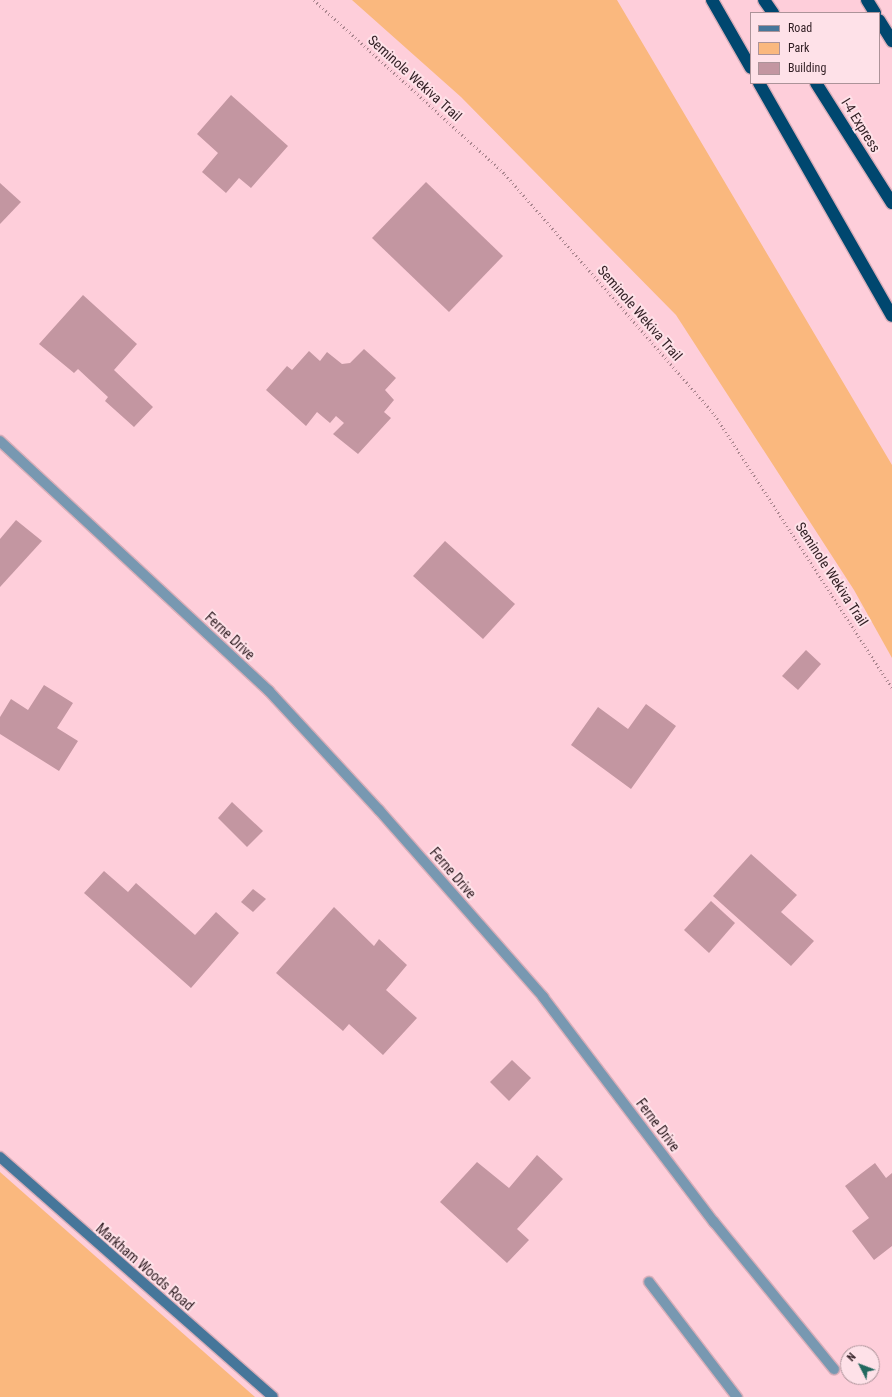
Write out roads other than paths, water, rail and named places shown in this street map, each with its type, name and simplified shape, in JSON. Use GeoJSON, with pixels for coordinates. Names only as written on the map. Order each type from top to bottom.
{"type":"FeatureCollection","features":[{"type":"Feature","properties":{"kind":"highway"},"geometry":{"type":"LineString","coordinates":[[712,0],[750,66]]}},
{"type":"Feature","properties":{"kind":"highway"},"geometry":{"type":"LineString","coordinates":[[764,0],[772,12]]}},
{"type":"Feature","properties":{"kind":"highway"},"geometry":{"type":"LineString","coordinates":[[867,0],[874,12]]}},
{"type":"Feature","properties":{"kind":"highway"},"geometry":{"type":"LineString","coordinates":[[880,22],[892,41]]}},
{"type":"Feature","properties":{"kind":"highway"},"geometry":{"type":"LineString","coordinates":[[760,84],[892,316]]}},
{"type":"Feature","properties":{"kind":"highway","name":"I-4 Express"},"geometry":{"type":"LineString","coordinates":[[817,84],[892,204]]}},
{"type":"Feature","properties":{"kind":"main road","name":"Markham Woods Road"},"geometry":{"type":"LineString","coordinates":[[0,1157],[273,1397]]}},
{"type":"Feature","properties":{"kind":"street","name":"Ferne Drive"},"geometry":{"type":"LineString","coordinates":[[0,441],[269,691],[379,810],[543,997],[714,1222],[834,1369]]}},
{"type":"Feature","properties":{"kind":"street"},"geometry":{"type":"LineString","coordinates":[[649,1282],[737,1397]]}}]}
